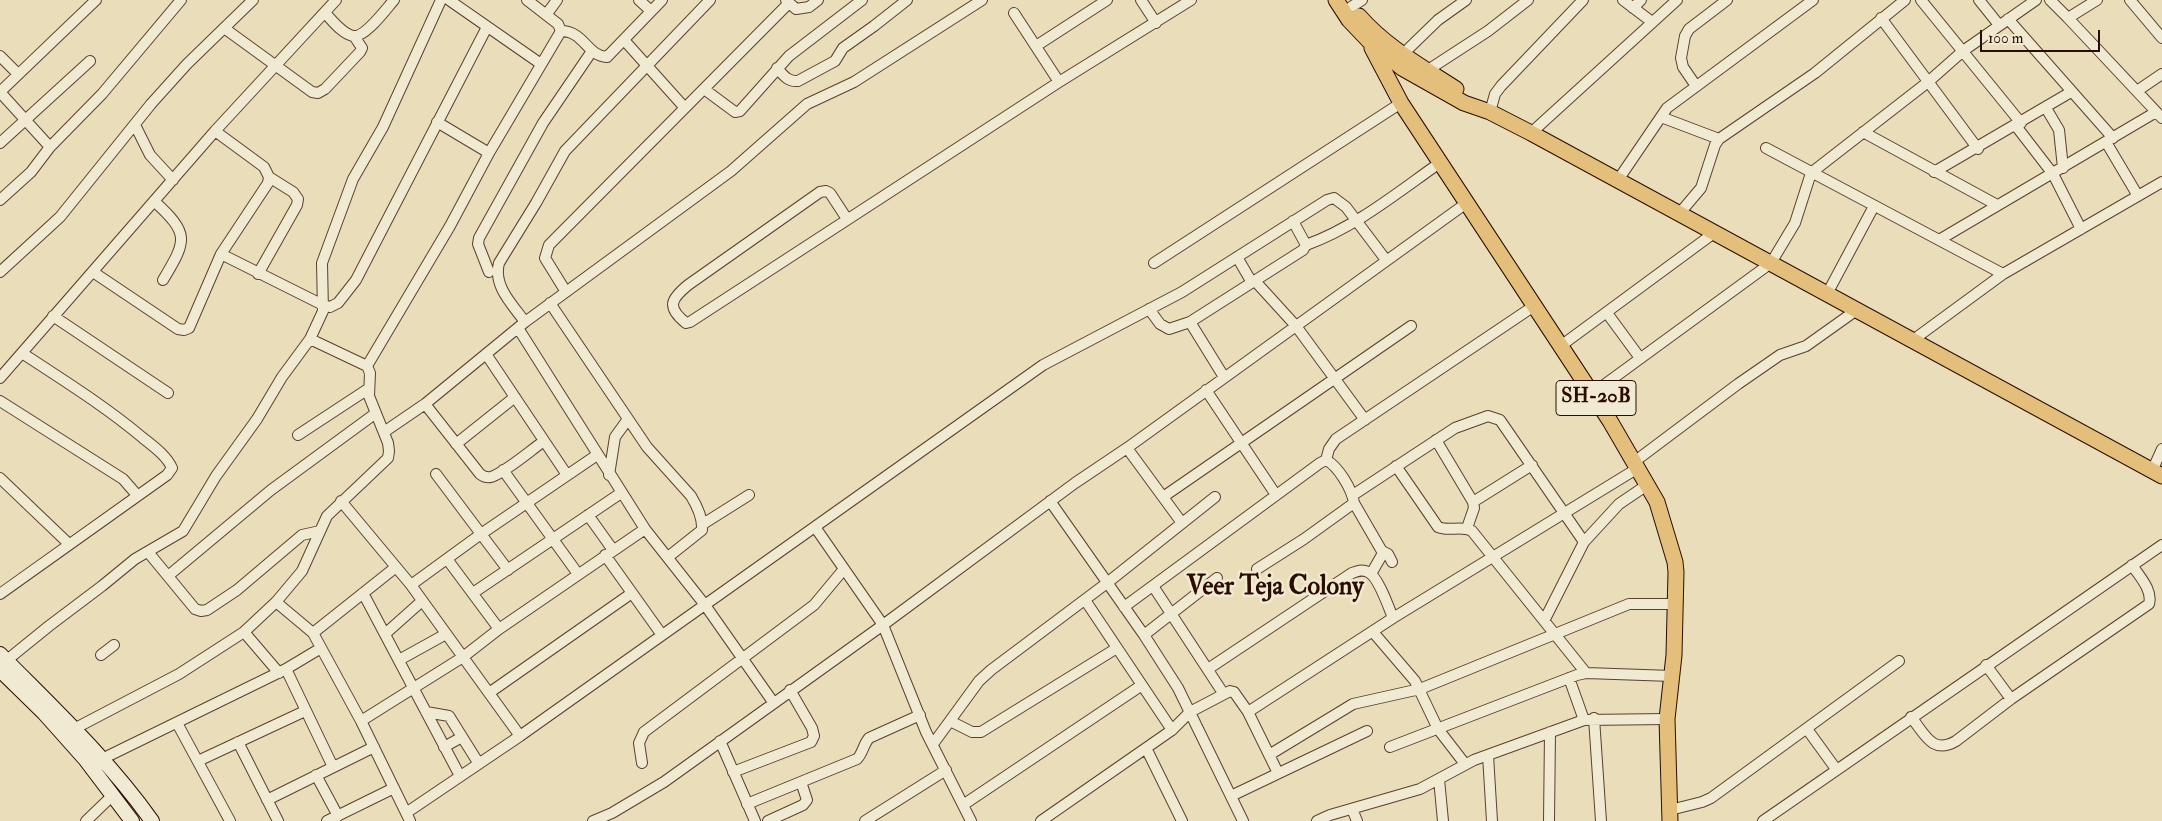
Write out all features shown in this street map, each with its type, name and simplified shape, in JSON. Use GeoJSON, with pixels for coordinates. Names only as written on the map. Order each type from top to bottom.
{"type":"FeatureCollection","features":[{"type":"Feature","properties":{"kind":"main road"},"geometry":{"type":"LineString","coordinates":[[1336,0],[1350,20],[1384,55],[1431,86],[1530,132],[2157,473]]}},
{"type":"Feature","properties":{"kind":"main road"},"geometry":{"type":"LineString","coordinates":[[1353,2],[1365,22],[1402,54],[1486,110]]}},
{"type":"Feature","properties":{"kind":"main road","name":"SH-20B"},"geometry":{"type":"LineString","coordinates":[[1365,22],[1369,41],[1400,103],[1468,202],[1534,306],[1592,392],[1636,465],[1662,513],[1675,562],[1672,676],[1667,719],[1670,816]]}},
{"type":"Feature","properties":{"kind":"street"},"geometry":{"type":"LineString","coordinates":[[50,148],[0,92],[96,0]]}},
{"type":"Feature","properties":{"kind":"street"},"geometry":{"type":"LineString","coordinates":[[0,200],[31,172],[50,148],[102,94],[181,0]]}},
{"type":"Feature","properties":{"kind":"street"},"geometry":{"type":"LineString","coordinates":[[0,272],[60,217],[186,64],[253,0]]}},
{"type":"Feature","properties":{"kind":"street"},"geometry":{"type":"LineString","coordinates":[[0,378],[215,131],[277,66],[335,0]]}},
{"type":"Feature","properties":{"kind":"street"},"geometry":{"type":"LineString","coordinates":[[354,36],[367,30],[394,0]]}},
{"type":"Feature","properties":{"kind":"street"},"geometry":{"type":"LineString","coordinates":[[152,821],[102,759],[69,732],[2,663],[135,559],[183,531],[216,476],[257,419],[282,377],[310,339],[323,311],[322,263],[353,179],[383,127],[441,0]]}},
{"type":"Feature","properties":{"kind":"street"},"geometry":{"type":"LineString","coordinates":[[450,0],[541,64]]}},
{"type":"Feature","properties":{"kind":"street"},"geometry":{"type":"LineString","coordinates":[[527,0],[558,24],[561,31]]}},
{"type":"Feature","properties":{"kind":"street"},"geometry":{"type":"LineString","coordinates":[[546,15],[557,0]]}},
{"type":"Feature","properties":{"kind":"street"},"geometry":{"type":"LineString","coordinates":[[639,0],[650,12]]}},
{"type":"Feature","properties":{"kind":"street"},"geometry":{"type":"LineString","coordinates":[[561,31],[575,34],[600,57],[607,57],[662,0]]}},
{"type":"Feature","properties":{"kind":"street"},"geometry":{"type":"LineString","coordinates":[[710,0],[565,151],[499,263],[497,271],[499,284],[521,325],[620,493],[645,529],[705,605],[773,702]]}},
{"type":"Feature","properties":{"kind":"street"},"geometry":{"type":"LineString","coordinates":[[566,292],[545,258],[549,245],[704,89],[787,2],[796,9],[801,9],[818,0]]}},
{"type":"Feature","properties":{"kind":"street"},"geometry":{"type":"LineString","coordinates":[[704,89],[735,112],[746,105],[789,56],[862,0]]}},
{"type":"Feature","properties":{"kind":"street"},"geometry":{"type":"LineString","coordinates":[[777,68],[787,79],[792,82],[798,81],[835,61],[842,48],[907,0]]}},
{"type":"Feature","properties":{"kind":"street"},"geometry":{"type":"LineString","coordinates":[[384,432],[425,404],[550,303],[731,171],[807,104],[854,82],[982,0]]}},
{"type":"Feature","properties":{"kind":"street"},"geometry":{"type":"LineString","coordinates":[[1036,46],[1107,0]]}},
{"type":"Feature","properties":{"kind":"street"},"geometry":{"type":"LineString","coordinates":[[1141,0],[1156,23]]}},
{"type":"Feature","properties":{"kind":"street"},"geometry":{"type":"LineString","coordinates":[[847,219],[830,193],[826,191],[820,192],[682,290],[672,300],[673,306],[681,319],[686,323],[690,322],[1059,82],[1191,0]]}},
{"type":"Feature","properties":{"kind":"street"},"geometry":{"type":"LineString","coordinates":[[1402,54],[1438,20],[1466,0]]}},
{"type":"Feature","properties":{"kind":"street"},"geometry":{"type":"LineString","coordinates":[[1428,70],[1488,31],[1528,0]]}},
{"type":"Feature","properties":{"kind":"street"},"geometry":{"type":"LineString","coordinates":[[1486,110],[1501,86],[1583,0]]}},
{"type":"Feature","properties":{"kind":"street"},"geometry":{"type":"LineString","coordinates":[[1623,0],[1637,4],[1652,22]]}},
{"type":"Feature","properties":{"kind":"street"},"geometry":{"type":"LineString","coordinates":[[1530,132],[1677,0]]}},
{"type":"Feature","properties":{"kind":"street"},"geometry":{"type":"LineString","coordinates":[[1696,86],[1683,67],[1680,58],[1685,36],[1689,29],[1727,0]]}},
{"type":"Feature","properties":{"kind":"street"},"geometry":{"type":"LineString","coordinates":[[1618,180],[1668,108],[1812,0]]}},
{"type":"Feature","properties":{"kind":"street"},"geometry":{"type":"LineString","coordinates":[[1679,214],[1701,188],[1715,145],[1719,139],[1815,73],[1905,0]]}},
{"type":"Feature","properties":{"kind":"street"},"geometry":{"type":"LineString","coordinates":[[1921,0],[1963,51],[2053,174],[2081,229]]}},
{"type":"Feature","properties":{"kind":"street"},"geometry":{"type":"LineString","coordinates":[[1979,0],[2004,22],[2072,92],[2109,140],[2138,196]]}},
{"type":"Feature","properties":{"kind":"street"},"geometry":{"type":"LineString","coordinates":[[1592,392],[1771,263],[1795,223],[1811,173],[1928,82],[1963,51],[2036,0]]}},
{"type":"Feature","properties":{"kind":"street"},"geometry":{"type":"LineString","coordinates":[[1939,240],[2109,140],[2159,115],[2050,0]]}},
{"type":"Feature","properties":{"kind":"street"},"geometry":{"type":"LineString","coordinates":[[2068,18],[2097,0]]}},
{"type":"Feature","properties":{"kind":"street"},"geometry":{"type":"LineString","coordinates":[[2130,0],[2162,38]]}},
{"type":"Feature","properties":{"kind":"street"},"geometry":{"type":"LineString","coordinates":[[224,28],[312,92],[318,92],[325,89],[362,48],[354,36],[346,33],[325,12]]}},
{"type":"Feature","properties":{"kind":"street"},"geometry":{"type":"LineString","coordinates":[[1014,13],[1059,82]]}},
{"type":"Feature","properties":{"kind":"street"},"geometry":{"type":"LineString","coordinates":[[1881,18],[1978,149]]}},
{"type":"Feature","properties":{"kind":"street"},"geometry":{"type":"LineString","coordinates":[[221,254],[323,305],[334,306],[356,280],[487,26]]}},
{"type":"Feature","properties":{"kind":"street"},"geometry":{"type":"LineString","coordinates":[[367,366],[450,226],[489,153],[561,31]]}},
{"type":"Feature","properties":{"kind":"street"},"geometry":{"type":"LineString","coordinates":[[624,40],[685,108]]}},
{"type":"Feature","properties":{"kind":"street"},"geometry":{"type":"LineString","coordinates":[[490,272],[478,244],[479,238],[543,123],[592,51]]}},
{"type":"Feature","properties":{"kind":"street"},"geometry":{"type":"LineString","coordinates":[[0,56],[18,74]]}},
{"type":"Feature","properties":{"kind":"street"},"geometry":{"type":"LineString","coordinates":[[0,143],[90,62]]}},
{"type":"Feature","properties":{"kind":"street"},"geometry":{"type":"LineString","coordinates":[[2137,91],[2162,74]]}},
{"type":"Feature","properties":{"kind":"street"},"geometry":{"type":"LineString","coordinates":[[1934,172],[1978,149],[2072,92]]}},
{"type":"Feature","properties":{"kind":"street"},"geometry":{"type":"LineString","coordinates":[[1154,263],[1400,103]]}},
{"type":"Feature","properties":{"kind":"street"},"geometry":{"type":"LineString","coordinates":[[2046,108],[2059,130],[2062,168]]}},
{"type":"Feature","properties":{"kind":"street"},"geometry":{"type":"LineString","coordinates":[[1661,117],[1719,139]]}},
{"type":"Feature","properties":{"kind":"street"},"geometry":{"type":"LineString","coordinates":[[437,122],[489,153]]}},
{"type":"Feature","properties":{"kind":"street"},"geometry":{"type":"LineString","coordinates":[[134,125],[150,155],[173,180]]}},
{"type":"Feature","properties":{"kind":"street"},"geometry":{"type":"LineString","coordinates":[[215,131],[264,167],[270,177],[293,192],[298,199],[297,205],[258,274]]}},
{"type":"Feature","properties":{"kind":"street"},"geometry":{"type":"LineString","coordinates":[[1863,132],[1997,205]]}},
{"type":"Feature","properties":{"kind":"street"},"geometry":{"type":"LineString","coordinates":[[1766,148],[2003,274]]}},
{"type":"Feature","properties":{"kind":"street"},"geometry":{"type":"LineString","coordinates":[[1148,309],[1160,324],[1169,329],[1190,322],[1303,250],[1306,245],[1324,239],[1356,221],[1441,162]]}},
{"type":"Feature","properties":{"kind":"street"},"geometry":{"type":"LineString","coordinates":[[93,272],[178,328],[184,330],[189,328],[221,254],[268,183],[270,177]]}},
{"type":"Feature","properties":{"kind":"street"},"geometry":{"type":"LineString","coordinates":[[1913,340],[2003,274],[2162,182]]}},
{"type":"Feature","properties":{"kind":"street"},"geometry":{"type":"LineString","coordinates":[[276,602],[313,633],[361,721],[408,817],[460,776],[520,736],[1050,361],[1182,292],[1327,200],[1334,198],[1346,207],[1386,260]]}},
{"type":"Feature","properties":{"kind":"street"},"geometry":{"type":"LineString","coordinates":[[154,201],[173,219],[179,231],[180,252],[164,280]]}},
{"type":"Feature","properties":{"kind":"street"},"geometry":{"type":"LineString","coordinates":[[593,821],[612,813],[664,782],[773,702],[883,625],[1050,501],[1127,448],[1468,202]]}},
{"type":"Feature","properties":{"kind":"street"},"geometry":{"type":"LineString","coordinates":[[1827,294],[1874,206]]}},
{"type":"Feature","properties":{"kind":"street"},"geometry":{"type":"LineString","coordinates":[[1293,221],[1306,245]]}},
{"type":"Feature","properties":{"kind":"street"},"geometry":{"type":"LineString","coordinates":[[1562,346],[1714,233]]}},
{"type":"Feature","properties":{"kind":"street"},"geometry":{"type":"LineString","coordinates":[[1237,257],[1251,281],[1255,281],[1296,326],[1365,420]]}},
{"type":"Feature","properties":{"kind":"street"},"geometry":{"type":"LineString","coordinates":[[550,303],[647,447],[691,496],[702,524],[702,530],[668,557]]}},
{"type":"Feature","properties":{"kind":"street"},"geometry":{"type":"LineString","coordinates":[[1124,607],[1326,460],[1332,443],[1534,306]]}},
{"type":"Feature","properties":{"kind":"street"},"geometry":{"type":"LineString","coordinates":[[1248,712],[1393,618],[1563,514],[1636,465],[1738,384],[1780,355],[1806,346],[1858,310]]}},
{"type":"Feature","properties":{"kind":"street"},"geometry":{"type":"LineString","coordinates":[[1607,313],[1640,358]]}},
{"type":"Feature","properties":{"kind":"street"},"geometry":{"type":"LineString","coordinates":[[53,316],[168,393]]}},
{"type":"Feature","properties":{"kind":"street"},"geometry":{"type":"LineString","coordinates":[[1190,322],[1224,377]]}},
{"type":"Feature","properties":{"kind":"street"},"geometry":{"type":"LineString","coordinates":[[1163,497],[1411,326]]}},
{"type":"Feature","properties":{"kind":"street"},"geometry":{"type":"LineString","coordinates":[[69,732],[179,674],[244,632],[276,602],[302,572],[327,516],[388,458],[389,451],[384,432],[368,389],[370,373],[367,366],[361,361],[310,339]]}},
{"type":"Feature","properties":{"kind":"street"},"geometry":{"type":"LineString","coordinates":[[0,594],[171,472],[172,468],[169,462],[110,410],[22,353]]}},
{"type":"Feature","properties":{"kind":"street"},"geometry":{"type":"LineString","coordinates":[[486,354],[567,475]]}},
{"type":"Feature","properties":{"kind":"street"},"geometry":{"type":"LineString","coordinates":[[298,435],[368,389]]}},
{"type":"Feature","properties":{"kind":"street"},"geometry":{"type":"LineString","coordinates":[[1206,390],[1276,495]]}},
{"type":"Feature","properties":{"kind":"street"},"geometry":{"type":"LineString","coordinates":[[456,444],[515,397]]}},
{"type":"Feature","properties":{"kind":"street"},"geometry":{"type":"LineString","coordinates":[[0,401],[123,479],[137,495]]}},
{"type":"Feature","properties":{"kind":"street"},"geometry":{"type":"LineString","coordinates":[[425,404],[485,478],[491,477],[503,470],[544,441]]}},
{"type":"Feature","properties":{"kind":"street"},"geometry":{"type":"LineString","coordinates":[[168,576],[271,490],[376,414]]}},
{"type":"Feature","properties":{"kind":"street"},"geometry":{"type":"LineString","coordinates":[[1257,568],[1319,528],[1396,466],[1461,425],[1488,416],[1500,420],[1584,542]]}},
{"type":"Feature","properties":{"kind":"street"},"geometry":{"type":"LineString","coordinates":[[610,475],[615,437],[628,419]]}},
{"type":"Feature","properties":{"kind":"street"},"geometry":{"type":"LineString","coordinates":[[1436,440],[1474,502],[1474,508],[1467,528]]}},
{"type":"Feature","properties":{"kind":"street"},"geometry":{"type":"LineString","coordinates":[[1127,448],[1182,524]]}},
{"type":"Feature","properties":{"kind":"street"},"geometry":{"type":"LineString","coordinates":[[2157,473],[2162,450]]}},
{"type":"Feature","properties":{"kind":"street"},"geometry":{"type":"LineString","coordinates":[[411,585],[481,534],[597,455]]}},
{"type":"Feature","properties":{"kind":"street"},"geometry":{"type":"LineString","coordinates":[[1326,460],[1332,463],[1382,551],[1382,558],[1371,574]]}},
{"type":"Feature","properties":{"kind":"street"},"geometry":{"type":"LineString","coordinates":[[1474,502],[1532,465]]}},
{"type":"Feature","properties":{"kind":"street"},"geometry":{"type":"LineString","coordinates":[[1396,466],[1434,523],[1443,529],[1467,528],[1472,531],[1586,673]]}},
{"type":"Feature","properties":{"kind":"street"},"geometry":{"type":"LineString","coordinates":[[503,470],[578,574]]}},
{"type":"Feature","properties":{"kind":"street"},"geometry":{"type":"LineString","coordinates":[[436,474],[508,570]]}},
{"type":"Feature","properties":{"kind":"street"},"geometry":{"type":"LineString","coordinates":[[0,478],[69,544]]}},
{"type":"Feature","properties":{"kind":"street"},"geometry":{"type":"LineString","coordinates":[[1544,621],[1584,542],[1619,504],[1647,485]]}},
{"type":"Feature","properties":{"kind":"street"},"geometry":{"type":"LineString","coordinates":[[473,594],[620,493]]}},
{"type":"Feature","properties":{"kind":"street"},"geometry":{"type":"LineString","coordinates":[[702,524],[749,495]]}},
{"type":"Feature","properties":{"kind":"street"},"geometry":{"type":"LineString","coordinates":[[933,744],[985,676],[1107,583],[1214,497]]}},
{"type":"Feature","properties":{"kind":"street"},"geometry":{"type":"LineString","coordinates":[[1050,501],[1144,635],[1178,688],[1243,821]]}},
{"type":"Feature","properties":{"kind":"street"},"geometry":{"type":"LineString","coordinates":[[341,502],[411,585],[520,736]]}},
{"type":"Feature","properties":{"kind":"street"},"geometry":{"type":"LineString","coordinates":[[588,515],[632,593],[662,635]]}},
{"type":"Feature","properties":{"kind":"street"},"geometry":{"type":"LineString","coordinates":[[815,527],[883,625],[920,715],[963,805],[967,820]]}},
{"type":"Feature","properties":{"kind":"street"},"geometry":{"type":"LineString","coordinates":[[361,721],[463,657],[499,629],[645,529]]}},
{"type":"Feature","properties":{"kind":"street"},"geometry":{"type":"LineString","coordinates":[[148,552],[195,609],[201,611],[207,610],[237,590],[302,535],[320,531]]}},
{"type":"Feature","properties":{"kind":"street"},"geometry":{"type":"LineString","coordinates":[[1767,820],[1836,769],[2162,545]]}},
{"type":"Feature","properties":{"kind":"street"},"geometry":{"type":"LineString","coordinates":[[1382,551],[1388,554],[1392,562]]}},
{"type":"Feature","properties":{"kind":"street"},"geometry":{"type":"LineString","coordinates":[[447,559],[499,629]]}},
{"type":"Feature","properties":{"kind":"street"},"geometry":{"type":"LineString","coordinates":[[1911,717],[1933,743],[1940,747],[1956,741],[2011,699],[2149,604],[2151,597],[2149,590],[2132,565]]}},
{"type":"Feature","properties":{"kind":"street"},"geometry":{"type":"LineString","coordinates":[[313,633],[396,566]]}},
{"type":"Feature","properties":{"kind":"street"},"geometry":{"type":"LineString","coordinates":[[642,763],[639,743],[644,732],[814,606],[844,569]]}},
{"type":"Feature","properties":{"kind":"street"},"geometry":{"type":"LineString","coordinates":[[1208,669],[1352,573],[1366,571],[1371,574],[1387,601],[1393,618]]}},
{"type":"Feature","properties":{"kind":"street"},"geometry":{"type":"LineString","coordinates":[[1144,635],[1217,578]]}},
{"type":"Feature","properties":{"kind":"street"},"geometry":{"type":"LineString","coordinates":[[1154,586],[1223,693]]}},
{"type":"Feature","properties":{"kind":"street"},"geometry":{"type":"LineString","coordinates":[[363,593],[460,776]]}},
{"type":"Feature","properties":{"kind":"street"},"geometry":{"type":"LineString","coordinates":[[489,692],[632,593]]}},
{"type":"Feature","properties":{"kind":"street"},"geometry":{"type":"LineString","coordinates":[[1084,600],[1172,730]]}},
{"type":"Feature","properties":{"kind":"street"},"geometry":{"type":"LineString","coordinates":[[385,634],[422,601]]}},
{"type":"Feature","properties":{"kind":"street"},"geometry":{"type":"LineString","coordinates":[[1269,755],[1353,704],[1420,689],[1629,604],[1675,604]]}},
{"type":"Feature","properties":{"kind":"street"},"geometry":{"type":"LineString","coordinates":[[244,632],[282,671],[333,767]]}},
{"type":"Feature","properties":{"kind":"street"},"geometry":{"type":"LineString","coordinates":[[1373,632],[1412,676],[1438,729],[1465,764]]}},
{"type":"Feature","properties":{"kind":"street"},"geometry":{"type":"LineString","coordinates":[[399,660],[446,634]]}},
{"type":"Feature","properties":{"kind":"street"},"geometry":{"type":"LineString","coordinates":[[101,655],[114,644]]}},
{"type":"Feature","properties":{"kind":"street"},"geometry":{"type":"LineString","coordinates":[[102,759],[282,671],[321,648]]}},
{"type":"Feature","properties":{"kind":"street"},"geometry":{"type":"LineString","coordinates":[[950,721],[972,732],[981,732],[1117,648]]}},
{"type":"Feature","properties":{"kind":"street"},"geometry":{"type":"LineString","coordinates":[[1670,816],[1711,798],[1899,661]]}},
{"type":"Feature","properties":{"kind":"street"},"geometry":{"type":"LineString","coordinates":[[1986,666],[2011,699]]}},
{"type":"Feature","properties":{"kind":"street"},"geometry":{"type":"LineString","coordinates":[[1390,747],[1586,673],[1672,676]]}},
{"type":"Feature","properties":{"kind":"street"},"geometry":{"type":"LineString","coordinates":[[1569,678],[1589,719],[1601,821]]}},
{"type":"Feature","properties":{"kind":"street"},"geometry":{"type":"LineString","coordinates":[[963,805],[1142,685]]}},
{"type":"Feature","properties":{"kind":"street"},"geometry":{"type":"LineString","coordinates":[[733,772],[811,742],[814,736],[812,728],[790,690]]}},
{"type":"Feature","properties":{"kind":"street"},"geometry":{"type":"LineString","coordinates":[[1041,821],[1172,730],[1190,712],[1230,691],[1234,692],[1248,712],[1278,773]]}},
{"type":"Feature","properties":{"kind":"street"},"geometry":{"type":"LineString","coordinates":[[198,761],[304,710]]}},
{"type":"Feature","properties":{"kind":"street"},"geometry":{"type":"LineString","coordinates":[[426,712],[449,716],[479,764]]}},
{"type":"Feature","properties":{"kind":"street"},"geometry":{"type":"LineString","coordinates":[[747,804],[857,759],[862,755],[864,744],[869,738],[920,715]]}},
{"type":"Feature","properties":{"kind":"street"},"geometry":{"type":"LineString","coordinates":[[1317,821],[1420,789],[1465,764],[1589,719],[1667,719]]}},
{"type":"Feature","properties":{"kind":"street"},"geometry":{"type":"LineString","coordinates":[[176,723],[230,821]]}},
{"type":"Feature","properties":{"kind":"street"},"geometry":{"type":"LineString","coordinates":[[1807,728],[1836,769]]}},
{"type":"Feature","properties":{"kind":"street"},"geometry":{"type":"LineString","coordinates":[[1231,796],[1367,731]]}},
{"type":"Feature","properties":{"kind":"street"},"geometry":{"type":"LineString","coordinates":[[69,732],[85,758],[132,821]]}},
{"type":"Feature","properties":{"kind":"street"},"geometry":{"type":"LineString","coordinates":[[1549,821],[1550,732]]}},
{"type":"Feature","properties":{"kind":"street"},"geometry":{"type":"LineString","coordinates":[[444,747],[462,737]]}},
{"type":"Feature","properties":{"kind":"street"},"geometry":{"type":"LineString","coordinates":[[720,741],[755,821]]}},
{"type":"Feature","properties":{"kind":"street"},"geometry":{"type":"LineString","coordinates":[[238,742],[278,821]]}},
{"type":"Feature","properties":{"kind":"street"},"geometry":{"type":"LineString","coordinates":[[267,800],[374,747]]}},
{"type":"Feature","properties":{"kind":"street"},"geometry":{"type":"LineString","coordinates":[[1146,748],[1182,821]]}},
{"type":"Feature","properties":{"kind":"street"},"geometry":{"type":"LineString","coordinates":[[1488,755],[1492,821]]}},
{"type":"Feature","properties":{"kind":"street"},"geometry":{"type":"LineString","coordinates":[[865,821],[946,770]]}},
{"type":"Feature","properties":{"kind":"street"},"geometry":{"type":"LineString","coordinates":[[316,775],[338,816]]}},
{"type":"Feature","properties":{"kind":"street"},"geometry":{"type":"LineString","coordinates":[[1439,779],[1443,821]]}},
{"type":"Feature","properties":{"kind":"street"},"geometry":{"type":"LineString","coordinates":[[768,821],[804,805],[808,800],[801,782]]}},
{"type":"Feature","properties":{"kind":"street"},"geometry":{"type":"LineString","coordinates":[[327,821],[394,788]]}},
{"type":"Feature","properties":{"kind":"street"},"geometry":{"type":"LineString","coordinates":[[86,821],[113,795]]}},
{"type":"Feature","properties":{"kind":"street"},"geometry":{"type":"LineString","coordinates":[[1352,809],[1357,821]]}},
{"type":"Feature","properties":{"kind":"district","name":"Veer Teja Colony"},"geometry":{"type":"Point","coordinates":[1275,588]}}]}
